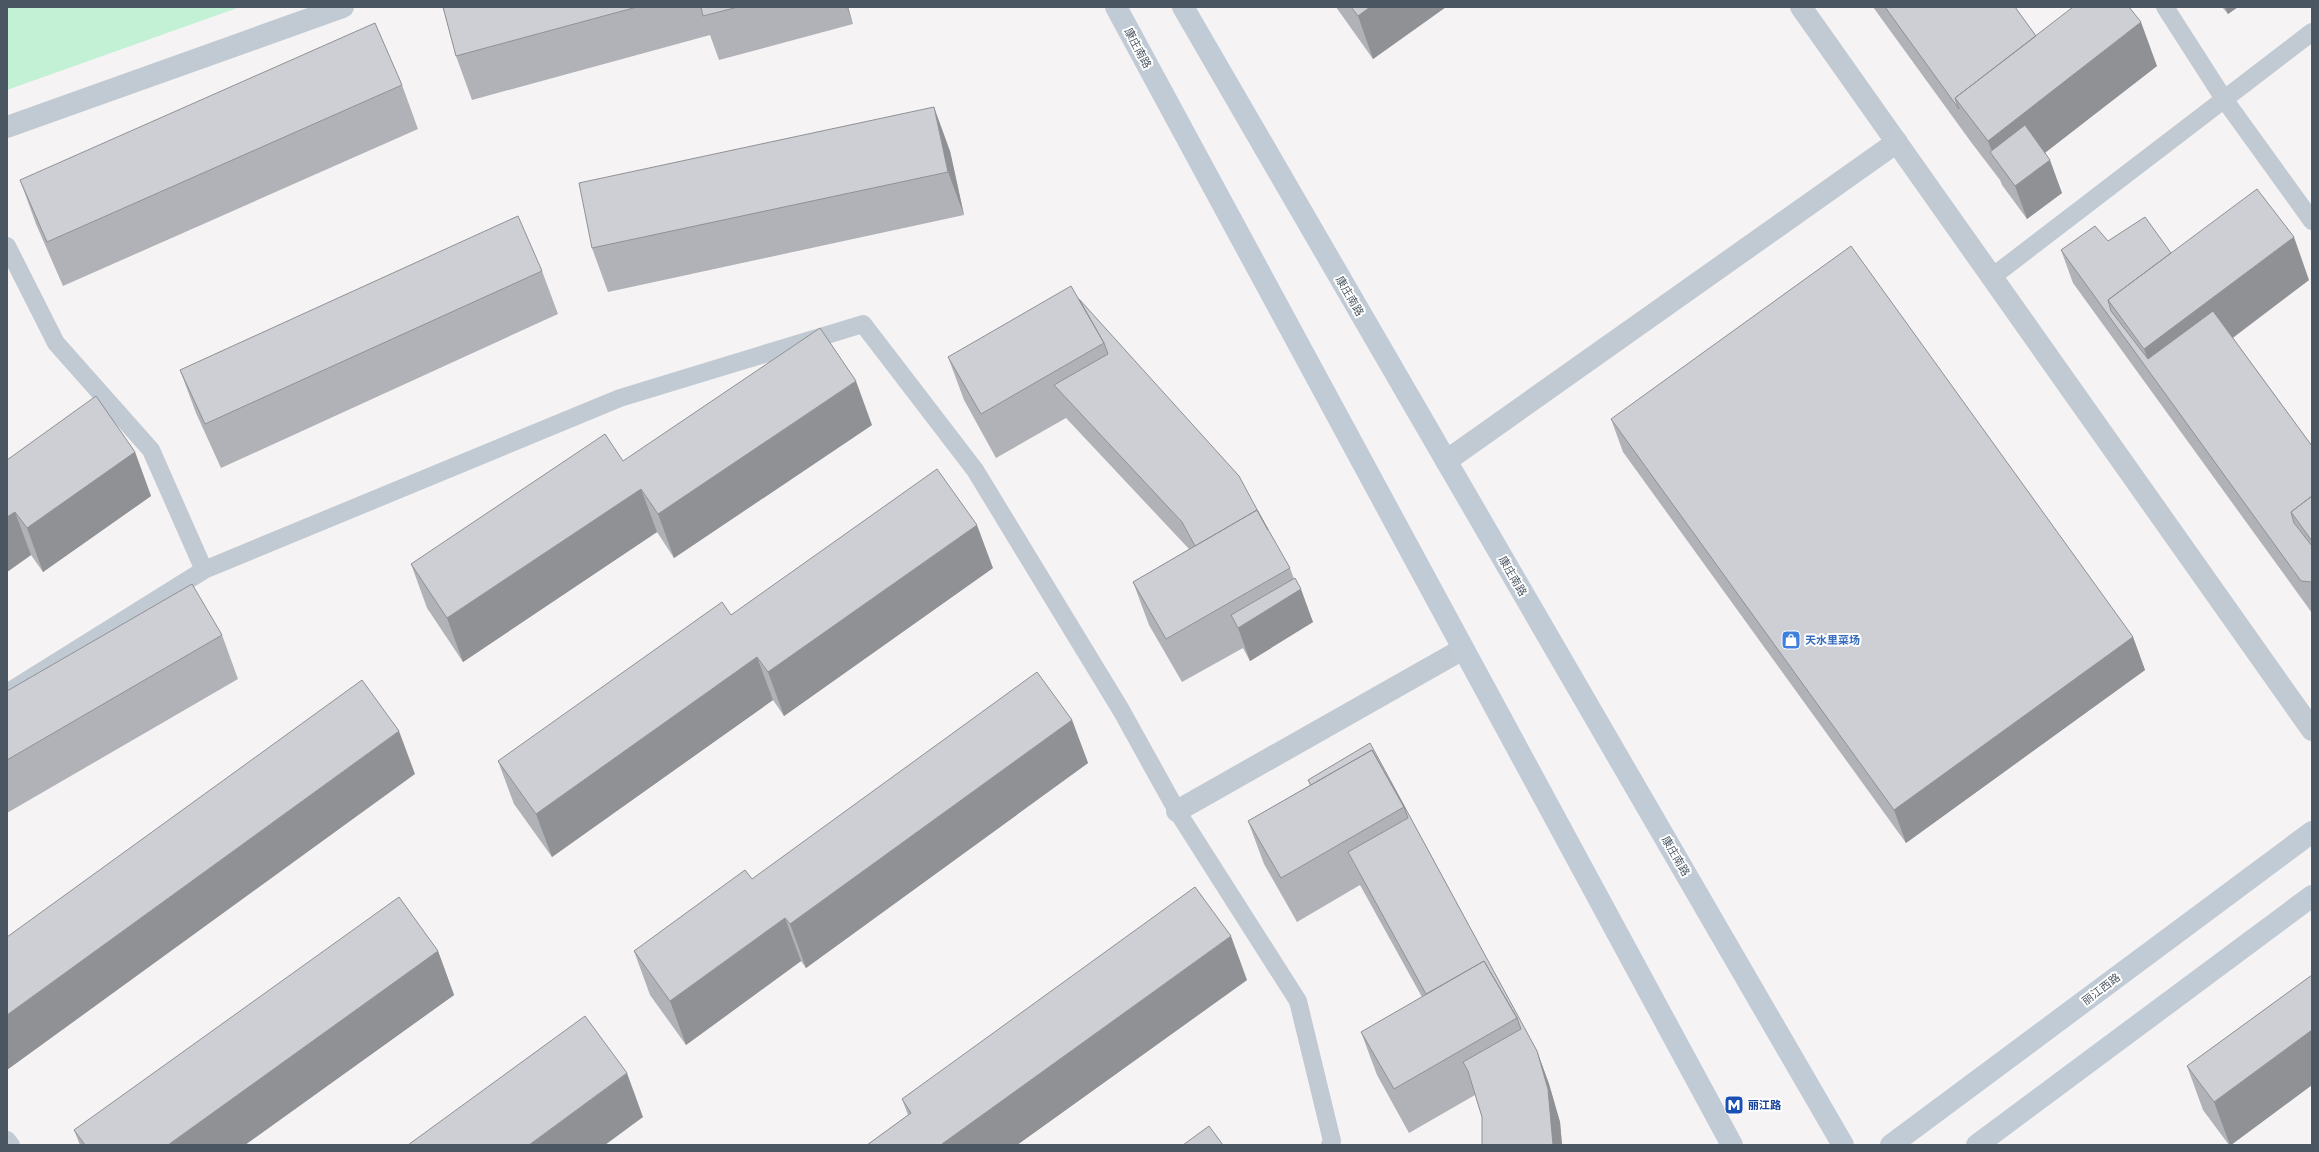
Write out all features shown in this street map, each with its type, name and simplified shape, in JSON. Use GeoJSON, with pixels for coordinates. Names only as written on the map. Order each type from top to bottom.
{"type":"FeatureCollection","features":[{"type":"Feature","properties":{"kind":"main road","name":"康庄南路"},"geometry":{"type":"LineString","coordinates":[[1116,7],[1732,1145]]}},
{"type":"Feature","properties":{"kind":"main road","name":"康庄南路"},"geometry":{"type":"LineString","coordinates":[[1183,7],[1843,1145]]}},
{"type":"Feature","properties":{"kind":"main road","name":"丽江西路"},"geometry":{"type":"LineString","coordinates":[[1891,1145],[2312,832]]}},
{"type":"Feature","properties":{"kind":"main road"},"geometry":{"type":"LineString","coordinates":[[1977,1145],[2312,896]]}},
{"type":"Feature","properties":{"kind":"street"},"geometry":{"type":"LineString","coordinates":[[7,127],[343,7]]}},
{"type":"Feature","properties":{"kind":"street"},"geometry":{"type":"LineString","coordinates":[[1801,7],[2312,730]]}},
{"type":"Feature","properties":{"kind":"street"},"geometry":{"type":"LineString","coordinates":[[1446,461],[1897,142]]}},
{"type":"Feature","properties":{"kind":"street"},"geometry":{"type":"LineString","coordinates":[[1177,811],[1463,649]]}},
{"type":"Feature","properties":{"kind":"lane"},"geometry":{"type":"LineString","coordinates":[[2165,7],[2224,99],[2312,221]]}},
{"type":"Feature","properties":{"kind":"lane"},"geometry":{"type":"LineString","coordinates":[[1992,277],[2312,32]]}},
{"type":"Feature","properties":{"kind":"lane"},"geometry":{"type":"LineString","coordinates":[[7,246],[56,343],[151,450],[204,570]]}},
{"type":"Feature","properties":{"kind":"lane"},"geometry":{"type":"LineString","coordinates":[[7,693],[204,570],[620,398],[863,324],[975,470],[1121,710],[1177,811],[1298,1001],[1332,1141],[1330,1145]]}},
{"type":"Feature","properties":{"kind":"lane"},"geometry":{"type":"LineString","coordinates":[[7,1140],[11,1145]]}},
{"type":"Feature","properties":{"kind":"green space"},"geometry":{"type":"Polygon","coordinates":[[[7,7],[240,7],[7,90],[7,7]]]}},
{"type":"Feature","properties":{"kind":"building"},"geometry":{"type":"Polygon","coordinates":[[[443,7],[637,7],[456,56],[443,7]]]}},
{"type":"Feature","properties":{"kind":"building"},"geometry":{"type":"Polygon","coordinates":[[[701,7],[738,7],[703,16],[701,7]]]}},
{"type":"Feature","properties":{"kind":"building"},"geometry":{"type":"Polygon","coordinates":[[[1351,7],[1370,7],[1358,16],[1351,7]]]}},
{"type":"Feature","properties":{"kind":"building"},"geometry":{"type":"Polygon","coordinates":[[[1885,7],[2015,7],[2036,36],[1955,98],[1959,109],[1885,7]]]}},
{"type":"Feature","properties":{"kind":"building"},"geometry":{"type":"Polygon","coordinates":[[[2073,7],[2129,7],[2141,22],[1988,141],[1955,98],[2073,7]]]}},
{"type":"Feature","properties":{"kind":"building"},"geometry":{"type":"Polygon","coordinates":[[[375,23],[402,85],[47,242],[20,180],[375,23]]]}},
{"type":"Feature","properties":{"kind":"building"},"geometry":{"type":"Polygon","coordinates":[[[934,107],[948,172],[592,248],[579,183],[934,107]]]}},
{"type":"Feature","properties":{"kind":"building"},"geometry":{"type":"Polygon","coordinates":[[[2025,125],[2050,160],[2015,186],[1990,152],[2025,125]]]}},
{"type":"Feature","properties":{"kind":"building"},"geometry":{"type":"Polygon","coordinates":[[[2257,189],[2294,237],[2144,349],[2108,300],[2257,189]]]}},
{"type":"Feature","properties":{"kind":"building"},"geometry":{"type":"Polygon","coordinates":[[[518,216],[542,271],[205,424],[180,370],[518,216]]]}},
{"type":"Feature","properties":{"kind":"building"},"geometry":{"type":"Polygon","coordinates":[[[2145,217],[2171,253],[2108,300],[2111,311],[2148,359],[2213,311],[2312,446],[2312,496],[2291,512],[2294,523],[2312,546],[2312,582],[2301,581],[2061,250],[2095,226],[2108,241],[2145,217]]]}},
{"type":"Feature","properties":{"kind":"building"},"geometry":{"type":"Polygon","coordinates":[[[1851,246],[2133,637],[1894,810],[1611,419],[1851,246]]]}},
{"type":"Feature","properties":{"kind":"building"},"geometry":{"type":"Polygon","coordinates":[[[1071,286],[1104,343],[981,414],[948,357],[1071,286]]]}},
{"type":"Feature","properties":{"kind":"building"},"geometry":{"type":"Polygon","coordinates":[[[1079,299],[1239,476],[1268,530],[1257,510],[1195,546],[1182,522],[1054,385],[1108,354],[1104,343],[1079,299]]]}},
{"type":"Feature","properties":{"kind":"building"},"geometry":{"type":"Polygon","coordinates":[[[820,328],[856,381],[658,514],[641,489],[447,618],[411,564],[605,434],[623,461],[820,328]]]}},
{"type":"Feature","properties":{"kind":"building"},"geometry":{"type":"Polygon","coordinates":[[[96,396],[135,452],[27,528],[15,512],[7,517],[7,460],[96,396]]]}},
{"type":"Feature","properties":{"kind":"building"},"geometry":{"type":"Polygon","coordinates":[[[937,469],[977,525],[768,672],[757,657],[536,814],[498,761],[722,602],[731,615],[937,469]]]}},
{"type":"Feature","properties":{"kind":"building"},"geometry":{"type":"Polygon","coordinates":[[[2312,496],[2312,541],[2291,512],[2312,496]]]}},
{"type":"Feature","properties":{"kind":"building"},"geometry":{"type":"Polygon","coordinates":[[[1257,510],[1290,568],[1166,639],[1133,582],[1257,510]]]}},
{"type":"Feature","properties":{"kind":"building"},"geometry":{"type":"Polygon","coordinates":[[[1295,578],[1301,589],[1238,628],[1231,615],[1295,578]]]}},
{"type":"Feature","properties":{"kind":"building"},"geometry":{"type":"Polygon","coordinates":[[[192,584],[222,635],[7,760],[7,691],[192,584]]]}},
{"type":"Feature","properties":{"kind":"building"},"geometry":{"type":"Polygon","coordinates":[[[1037,672],[1072,720],[790,924],[785,918],[670,1001],[634,951],[745,870],[752,879],[1037,672]]]}},
{"type":"Feature","properties":{"kind":"building"},"geometry":{"type":"Polygon","coordinates":[[[362,680],[399,731],[7,1015],[7,937],[362,680]]]}},
{"type":"Feature","properties":{"kind":"building"},"geometry":{"type":"Polygon","coordinates":[[[1370,743],[1537,1051],[1548,1089],[1553,1145],[1482,1145],[1482,1117],[1468,1071],[1463,1062],[1521,1029],[1517,1018],[1484,961],[1426,994],[1348,852],[1408,818],[1404,807],[1372,750],[1311,785],[1308,780],[1370,743]]]}},
{"type":"Feature","properties":{"kind":"building"},"geometry":{"type":"Polygon","coordinates":[[[1372,750],[1404,807],[1281,878],[1248,821],[1372,750]]]}},
{"type":"Feature","properties":{"kind":"building"},"geometry":{"type":"Polygon","coordinates":[[[1195,887],[1231,936],[942,1145],[867,1145],[911,1113],[902,1099],[1195,887]]]}},
{"type":"Feature","properties":{"kind":"building"},"geometry":{"type":"Polygon","coordinates":[[[399,897],[438,951],[168,1145],[85,1145],[74,1130],[399,897]]]}},
{"type":"Feature","properties":{"kind":"building"},"geometry":{"type":"Polygon","coordinates":[[[1484,961],[1517,1018],[1394,1089],[1361,1032],[1484,961]]]}},
{"type":"Feature","properties":{"kind":"building"},"geometry":{"type":"Polygon","coordinates":[[[2312,975],[2312,1030],[2214,1102],[2187,1066],[2312,975]]]}},
{"type":"Feature","properties":{"kind":"building"},"geometry":{"type":"Polygon","coordinates":[[[585,1016],[627,1073],[529,1145],[408,1145],[585,1016]]]}},
{"type":"Feature","properties":{"kind":"building"},"geometry":{"type":"Polygon","coordinates":[[[1209,1126],[1223,1145],[1183,1145],[1209,1126]]]}},
{"type":"Feature","properties":{"kind":"place","name":"天水里菜场"},"geometry":{"type":"Point","coordinates":[1791,640]}},
{"type":"Feature","properties":{"kind":"place","name":"丽江路"},"geometry":{"type":"Point","coordinates":[1734,1105]}}]}
